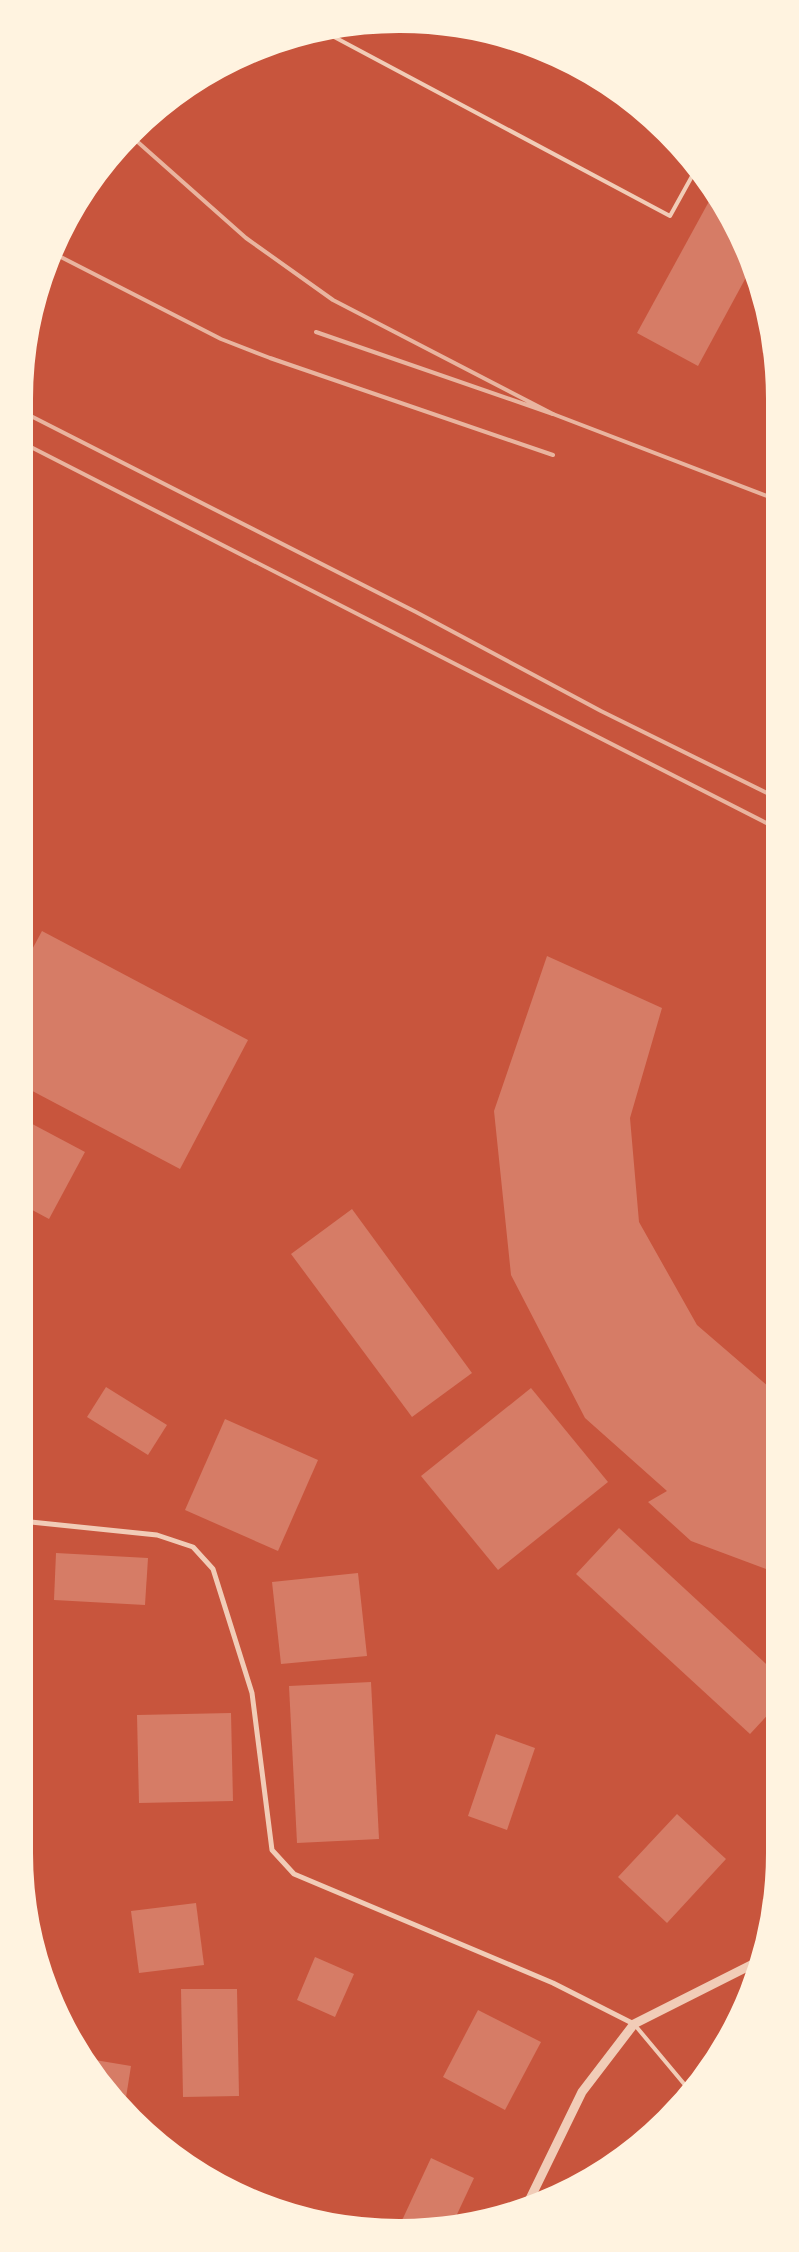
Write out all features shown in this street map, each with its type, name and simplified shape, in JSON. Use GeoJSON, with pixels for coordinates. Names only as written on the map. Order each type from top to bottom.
{"type":"FeatureCollection","features":[{"type":"Feature","properties":{"kind":"street"},"geometry":{"type":"LineString","coordinates":[[30,1522],[156,1535],[193,1547],[213,1569],[252,1693],[272,1850],[294,1874],[553,1983],[634,2024]]}},
{"type":"Feature","properties":{"kind":"street"},"geometry":{"type":"LineString","coordinates":[[531,2198],[582,2092],[634,2024],[751,1965]]}},
{"type":"Feature","properties":{"kind":"lane"},"geometry":{"type":"LineString","coordinates":[[332,36],[670,216],[693,174]]}},
{"type":"Feature","properties":{"kind":"lane"},"geometry":{"type":"LineString","coordinates":[[634,2024],[685,2086]]}},
{"type":"Feature","properties":{"kind":"building"},"geometry":{"type":"Polygon","coordinates":[[[710,199],[731,236],[747,275],[698,366],[637,333],[710,199]]]}},
{"type":"Feature","properties":{"kind":"building"},"geometry":{"type":"Polygon","coordinates":[[[42,931],[248,1040],[180,1169],[30,1090],[30,953],[42,931]]]}},
{"type":"Feature","properties":{"kind":"building"},"geometry":{"type":"Polygon","coordinates":[[[547,956],[662,1008],[630,1118],[639,1222],[697,1325],[769,1387],[769,1570],[691,1541],[648,1502],[667,1491],[585,1418],[511,1275],[494,1111],[547,956]]]}},
{"type":"Feature","properties":{"kind":"building"},"geometry":{"type":"Polygon","coordinates":[[[30,1123],[85,1152],[49,1219],[30,1209],[30,1123]]]}},
{"type":"Feature","properties":{"kind":"building"},"geometry":{"type":"Polygon","coordinates":[[[352,1209],[472,1373],[412,1417],[291,1254],[352,1209]]]}},
{"type":"Feature","properties":{"kind":"building"},"geometry":{"type":"Polygon","coordinates":[[[106,1387],[167,1425],[148,1455],[87,1417],[106,1387]]]}},
{"type":"Feature","properties":{"kind":"building"},"geometry":{"type":"Polygon","coordinates":[[[531,1388],[608,1482],[498,1570],[421,1476],[531,1388]]]}},
{"type":"Feature","properties":{"kind":"building"},"geometry":{"type":"Polygon","coordinates":[[[225,1419],[318,1460],[278,1551],[185,1510],[225,1419]]]}},
{"type":"Feature","properties":{"kind":"building"},"geometry":{"type":"Polygon","coordinates":[[[619,1528],[769,1667],[769,1714],[750,1734],[576,1574],[619,1528]]]}},
{"type":"Feature","properties":{"kind":"building"},"geometry":{"type":"Polygon","coordinates":[[[56,1553],[148,1558],[145,1605],[54,1600],[56,1553]]]}},
{"type":"Feature","properties":{"kind":"building"},"geometry":{"type":"Polygon","coordinates":[[[358,1573],[367,1656],[281,1664],[272,1582],[358,1573]]]}},
{"type":"Feature","properties":{"kind":"building"},"geometry":{"type":"Polygon","coordinates":[[[371,1682],[379,1839],[297,1843],[289,1686],[371,1682]]]}},
{"type":"Feature","properties":{"kind":"building"},"geometry":{"type":"Polygon","coordinates":[[[231,1713],[233,1801],[139,1803],[137,1715],[231,1713]]]}},
{"type":"Feature","properties":{"kind":"building"},"geometry":{"type":"Polygon","coordinates":[[[496,1734],[535,1748],[507,1830],[468,1816],[496,1734]]]}},
{"type":"Feature","properties":{"kind":"building"},"geometry":{"type":"Polygon","coordinates":[[[677,1814],[726,1859],[667,1923],[618,1877],[677,1814]]]}},
{"type":"Feature","properties":{"kind":"building"},"geometry":{"type":"Polygon","coordinates":[[[196,1903],[204,1965],[139,1973],[131,1911],[196,1903]]]}},
{"type":"Feature","properties":{"kind":"building"},"geometry":{"type":"Polygon","coordinates":[[[315,1957],[354,1974],[335,2017],[297,2000],[315,1957]]]}},
{"type":"Feature","properties":{"kind":"building"},"geometry":{"type":"Polygon","coordinates":[[[181,1989],[237,1989],[239,2096],[183,2097],[181,1989]]]}},
{"type":"Feature","properties":{"kind":"building"},"geometry":{"type":"Polygon","coordinates":[[[478,2010],[541,2042],[505,2110],[443,2077],[478,2010]]]}},
{"type":"Feature","properties":{"kind":"building"},"geometry":{"type":"Polygon","coordinates":[[[93,2060],[131,2066],[126,2100],[93,2060]]]}},
{"type":"Feature","properties":{"kind":"building"},"geometry":{"type":"Polygon","coordinates":[[[431,2158],[474,2178],[455,2218],[401,2222],[431,2158]]]}},
{"type":"Feature","properties":{"kind":"railway"},"geometry":{"type":"LineString","coordinates":[[136,140],[246,238],[333,300],[553,414],[316,332]]}},
{"type":"Feature","properties":{"kind":"railway"},"geometry":{"type":"LineString","coordinates":[[59,256],[221,339],[270,358],[553,455]]}},
{"type":"Feature","properties":{"kind":"railway"},"geometry":{"type":"LineString","coordinates":[[553,414],[769,497]]}},
{"type":"Feature","properties":{"kind":"railway"},"geometry":{"type":"LineString","coordinates":[[30,416],[416,612],[601,711],[769,794]]}},
{"type":"Feature","properties":{"kind":"railway"},"geometry":{"type":"LineString","coordinates":[[30,447],[769,824]]}}]}
